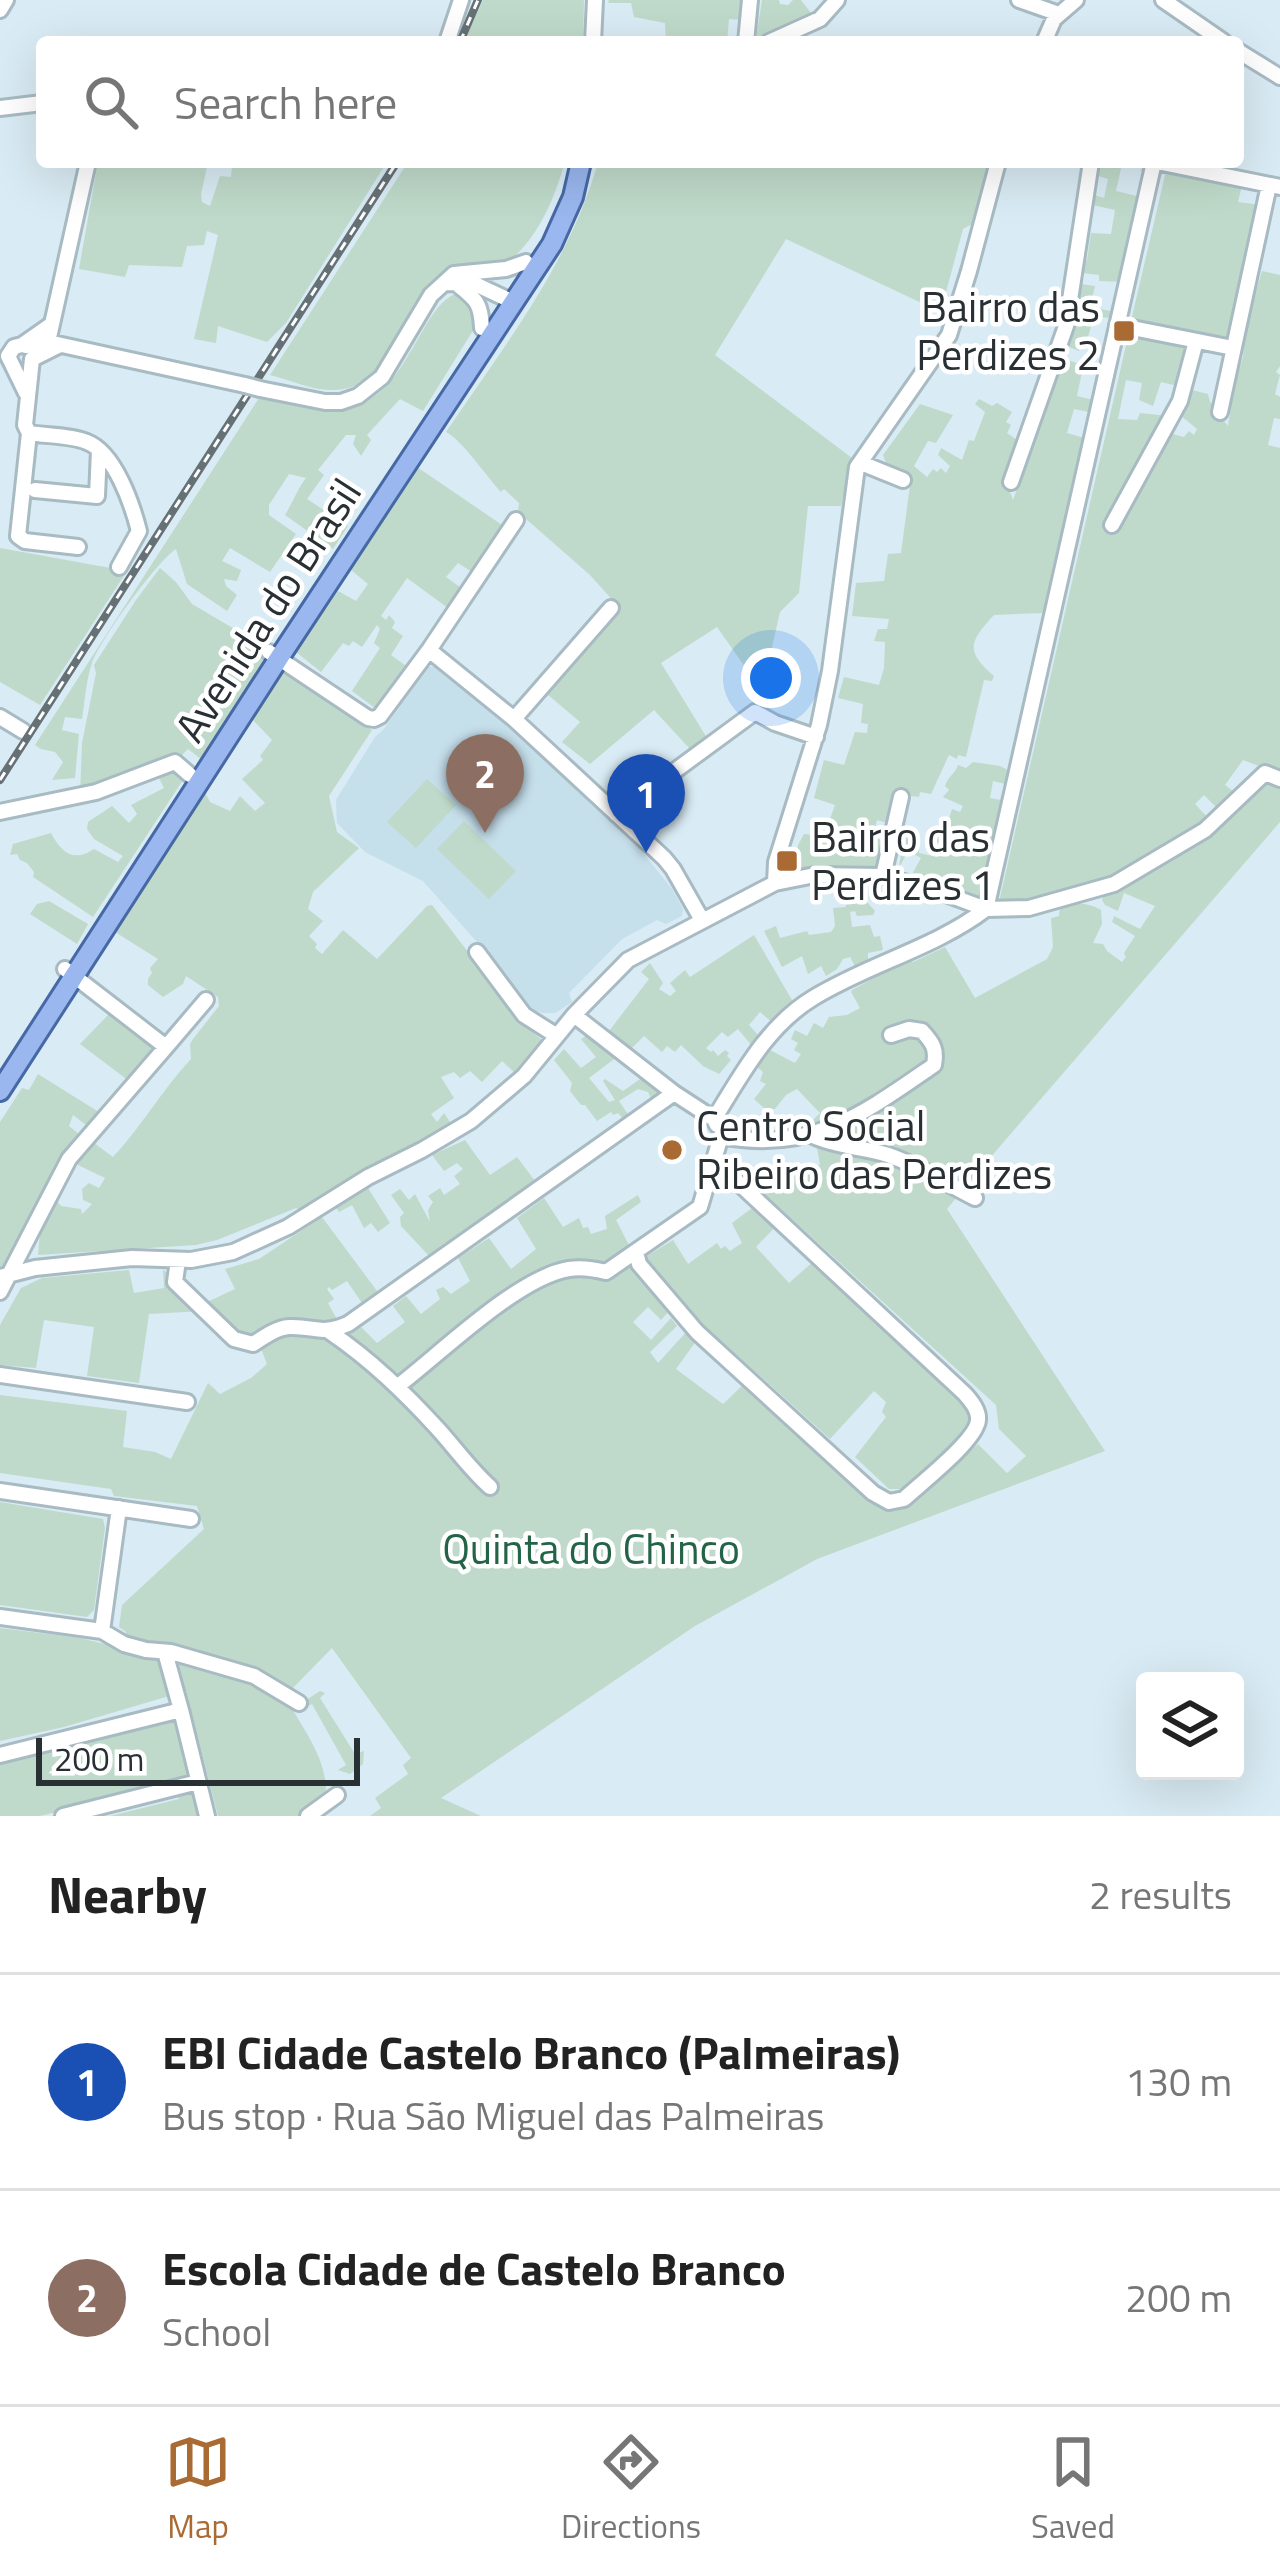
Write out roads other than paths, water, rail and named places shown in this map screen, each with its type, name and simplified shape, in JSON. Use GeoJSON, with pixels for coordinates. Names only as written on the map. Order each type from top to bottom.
{"type":"FeatureCollection","features":[{"type":"Feature","properties":{"kind":"main road","name":"Avenida do Brasil"},"geometry":{"type":"LineString","coordinates":[[0,1091],[190,775],[508,299],[542,238],[568,168]]}},
{"type":"Feature","properties":{"kind":"main road","name":"Avenida do Brasil"},"geometry":{"type":"LineString","coordinates":[[0,1070],[70,973],[482,328],[552,244],[573,197],[580,168]]}},
{"type":"Feature","properties":{"kind":"street"},"geometry":{"type":"LineString","coordinates":[[0,10],[6,0]]}},
{"type":"Feature","properties":{"kind":"street"},"geometry":{"type":"LineString","coordinates":[[449,36],[460,0]]}},
{"type":"Feature","properties":{"kind":"street"},"geometry":{"type":"LineString","coordinates":[[593,36],[596,0]]}},
{"type":"Feature","properties":{"kind":"street"},"geometry":{"type":"LineString","coordinates":[[747,36],[750,0]]}},
{"type":"Feature","properties":{"kind":"street"},"geometry":{"type":"LineString","coordinates":[[783,36],[820,19],[837,0]]}},
{"type":"Feature","properties":{"kind":"street"},"geometry":{"type":"LineString","coordinates":[[1019,0],[1059,14]]}},
{"type":"Feature","properties":{"kind":"street"},"geometry":{"type":"LineString","coordinates":[[1047,36],[1059,14],[1076,0]]}},
{"type":"Feature","properties":{"kind":"street"},"geometry":{"type":"LineString","coordinates":[[1163,0],[1216,36]]}},
{"type":"Feature","properties":{"kind":"street"},"geometry":{"type":"LineString","coordinates":[[1244,55],[1280,77]]}},
{"type":"Feature","properties":{"kind":"street"},"geometry":{"type":"LineString","coordinates":[[0,108],[36,104]]}},
{"type":"Feature","properties":{"kind":"street"},"geometry":{"type":"LineString","coordinates":[[54,344],[52,324],[87,168]]}},
{"type":"Feature","properties":{"kind":"street"},"geometry":{"type":"LineString","coordinates":[[775,884],[776,862],[816,737],[830,670],[857,467],[949,335],[996,168]]}},
{"type":"Feature","properties":{"kind":"street"},"geometry":{"type":"LineString","coordinates":[[1011,482],[1066,326],[1089,168]]}},
{"type":"Feature","properties":{"kind":"street"},"geometry":{"type":"LineString","coordinates":[[714,1119],[759,1045],[809,1000],[967,924],[986,909],[1154,168]]}},
{"type":"Feature","properties":{"kind":"street"},"geometry":{"type":"LineString","coordinates":[[1185,168],[1275,186],[1220,412]]}},
{"type":"Feature","properties":{"kind":"street"},"geometry":{"type":"LineString","coordinates":[[451,284],[454,274],[506,269],[526,262]]}},
{"type":"Feature","properties":{"kind":"street"},"geometry":{"type":"LineString","coordinates":[[478,271],[494,280],[508,299]]}},
{"type":"Feature","properties":{"kind":"street"},"geometry":{"type":"LineString","coordinates":[[28,398],[6,362],[14,347],[28,353],[54,344],[341,402],[358,396],[382,376],[430,295],[451,284],[476,284],[508,299]]}},
{"type":"Feature","properties":{"kind":"street"},"geometry":{"type":"LineString","coordinates":[[451,284],[476,299],[482,328]]}},
{"type":"Feature","properties":{"kind":"street"},"geometry":{"type":"LineString","coordinates":[[52,324],[28,353],[29,433],[18,536],[25,541],[78,547]]}},
{"type":"Feature","properties":{"kind":"street"},"geometry":{"type":"LineString","coordinates":[[1117,325],[1233,348]]}},
{"type":"Feature","properties":{"kind":"street"},"geometry":{"type":"LineString","coordinates":[[1112,525],[1180,401],[1196,340]]}},
{"type":"Feature","properties":{"kind":"street"},"geometry":{"type":"LineString","coordinates":[[29,433],[88,442],[109,458],[140,531],[119,567]]}},
{"type":"Feature","properties":{"kind":"street"},"geometry":{"type":"LineString","coordinates":[[34,490],[97,496],[99,450]]}},
{"type":"Feature","properties":{"kind":"street"},"geometry":{"type":"LineString","coordinates":[[861,463],[903,480]]}},
{"type":"Feature","properties":{"kind":"street"},"geometry":{"type":"LineString","coordinates":[[274,655],[368,718],[380,716],[516,520]]}},
{"type":"Feature","properties":{"kind":"street"},"geometry":{"type":"LineString","coordinates":[[514,719],[610,608]]}},
{"type":"Feature","properties":{"kind":"street"},"geometry":{"type":"LineString","coordinates":[[430,650],[514,719],[673,868],[703,920]]}},
{"type":"Feature","properties":{"kind":"street"},"geometry":{"type":"LineString","coordinates":[[616,814],[755,712],[816,737]]}},
{"type":"Feature","properties":{"kind":"street"},"geometry":{"type":"LineString","coordinates":[[0,716],[23,731]]}},
{"type":"Feature","properties":{"kind":"street"},"geometry":{"type":"LineString","coordinates":[[0,812],[96,792],[175,762],[190,775]]}},
{"type":"Feature","properties":{"kind":"street"},"geometry":{"type":"LineString","coordinates":[[5,1275],[132,1258],[178,1260],[233,1252],[288,1226],[471,1120],[524,1076],[628,960],[775,884],[815,875],[883,877],[986,909],[1029,908],[1114,884],[1205,830],[1265,773],[1280,778]]}},
{"type":"Feature","properties":{"kind":"street"},"geometry":{"type":"LineString","coordinates":[[883,877],[901,797]]}},
{"type":"Feature","properties":{"kind":"street"},"geometry":{"type":"LineString","coordinates":[[477,952],[524,1016],[557,1036]]}},
{"type":"Feature","properties":{"kind":"street"},"geometry":{"type":"LineString","coordinates":[[70,973],[166,1047]]}},
{"type":"Feature","properties":{"kind":"street"},"geometry":{"type":"LineString","coordinates":[[0,1292],[69,1159],[206,1000]]}},
{"type":"Feature","properties":{"kind":"street"},"geometry":{"type":"LineString","coordinates":[[398,1386],[542,1278],[567,1269],[606,1273],[700,1208],[721,1136],[714,1119],[574,1016]]}},
{"type":"Feature","properties":{"kind":"street"},"geometry":{"type":"LineString","coordinates":[[721,1136],[750,1142],[813,1136],[934,1065],[936,1052],[922,1031],[891,1035]]}},
{"type":"Feature","properties":{"kind":"street"},"geometry":{"type":"LineString","coordinates":[[178,1260],[175,1282],[234,1339],[254,1344],[289,1327],[330,1331],[348,1324],[674,1093]]}},
{"type":"Feature","properties":{"kind":"street"},"geometry":{"type":"LineString","coordinates":[[813,1136],[832,1145],[893,1156],[975,1198]]}},
{"type":"Feature","properties":{"kind":"street"},"geometry":{"type":"LineString","coordinates":[[636,1252],[639,1264],[697,1333],[874,1493],[890,1502],[904,1499],[972,1435],[978,1421],[965,1394],[715,1161]]}},
{"type":"Feature","properties":{"kind":"street"},"geometry":{"type":"LineString","coordinates":[[330,1331],[398,1386],[490,1486]]}},
{"type":"Feature","properties":{"kind":"street"},"geometry":{"type":"LineString","coordinates":[[0,1375],[187,1402]]}},
{"type":"Feature","properties":{"kind":"street"},"geometry":{"type":"LineString","coordinates":[[0,1491],[191,1519]]}},
{"type":"Feature","properties":{"kind":"street"},"geometry":{"type":"LineString","coordinates":[[102,1631],[119,1508]]}},
{"type":"Feature","properties":{"kind":"street"},"geometry":{"type":"LineString","coordinates":[[0,1617],[102,1631],[124,1644],[254,1676],[299,1703]]}},
{"type":"Feature","properties":{"kind":"street"},"geometry":{"type":"LineString","coordinates":[[165,1652],[207,1816]]}},
{"type":"Feature","properties":{"kind":"street"},"geometry":{"type":"LineString","coordinates":[[0,1755],[181,1710]]}},
{"type":"Feature","properties":{"kind":"street"},"geometry":{"type":"LineString","coordinates":[[63,1816],[198,1783]]}},
{"type":"Feature","properties":{"kind":"street"},"geometry":{"type":"LineString","coordinates":[[308,1816],[331,1805]]}},
{"type":"Feature","properties":{"kind":"railway"},"geometry":{"type":"LineString","coordinates":[[463,36],[478,0]]}},
{"type":"Feature","properties":{"kind":"railway"},"geometry":{"type":"LineString","coordinates":[[0,780],[393,168]]}},
{"type":"Feature","properties":{"kind":"place","name":"Bairro das Perdizes 2"},"geometry":{"type":"Point","coordinates":[1124,331]}},
{"type":"Feature","properties":{"kind":"place","name":"Escola Cidade de Castelo Branco"},"geometry":{"type":"Point","coordinates":[485,833]}},
{"type":"Feature","properties":{"kind":"place","name":"EBI Cidade Castelo Branco (Palmeiras)"},"geometry":{"type":"Point","coordinates":[646,853]}},
{"type":"Feature","properties":{"kind":"place","name":"Bairro das Perdizes 1"},"geometry":{"type":"Point","coordinates":[787,861]}},
{"type":"Feature","properties":{"kind":"place","name":"Centro Social Ribeiro das Perdizes"},"geometry":{"type":"Point","coordinates":[672,1150]}},
{"type":"Feature","properties":{"kind":"park label","name":"Quinta do Chinco"},"geometry":{"type":"Point","coordinates":[591,1549]}}]}
